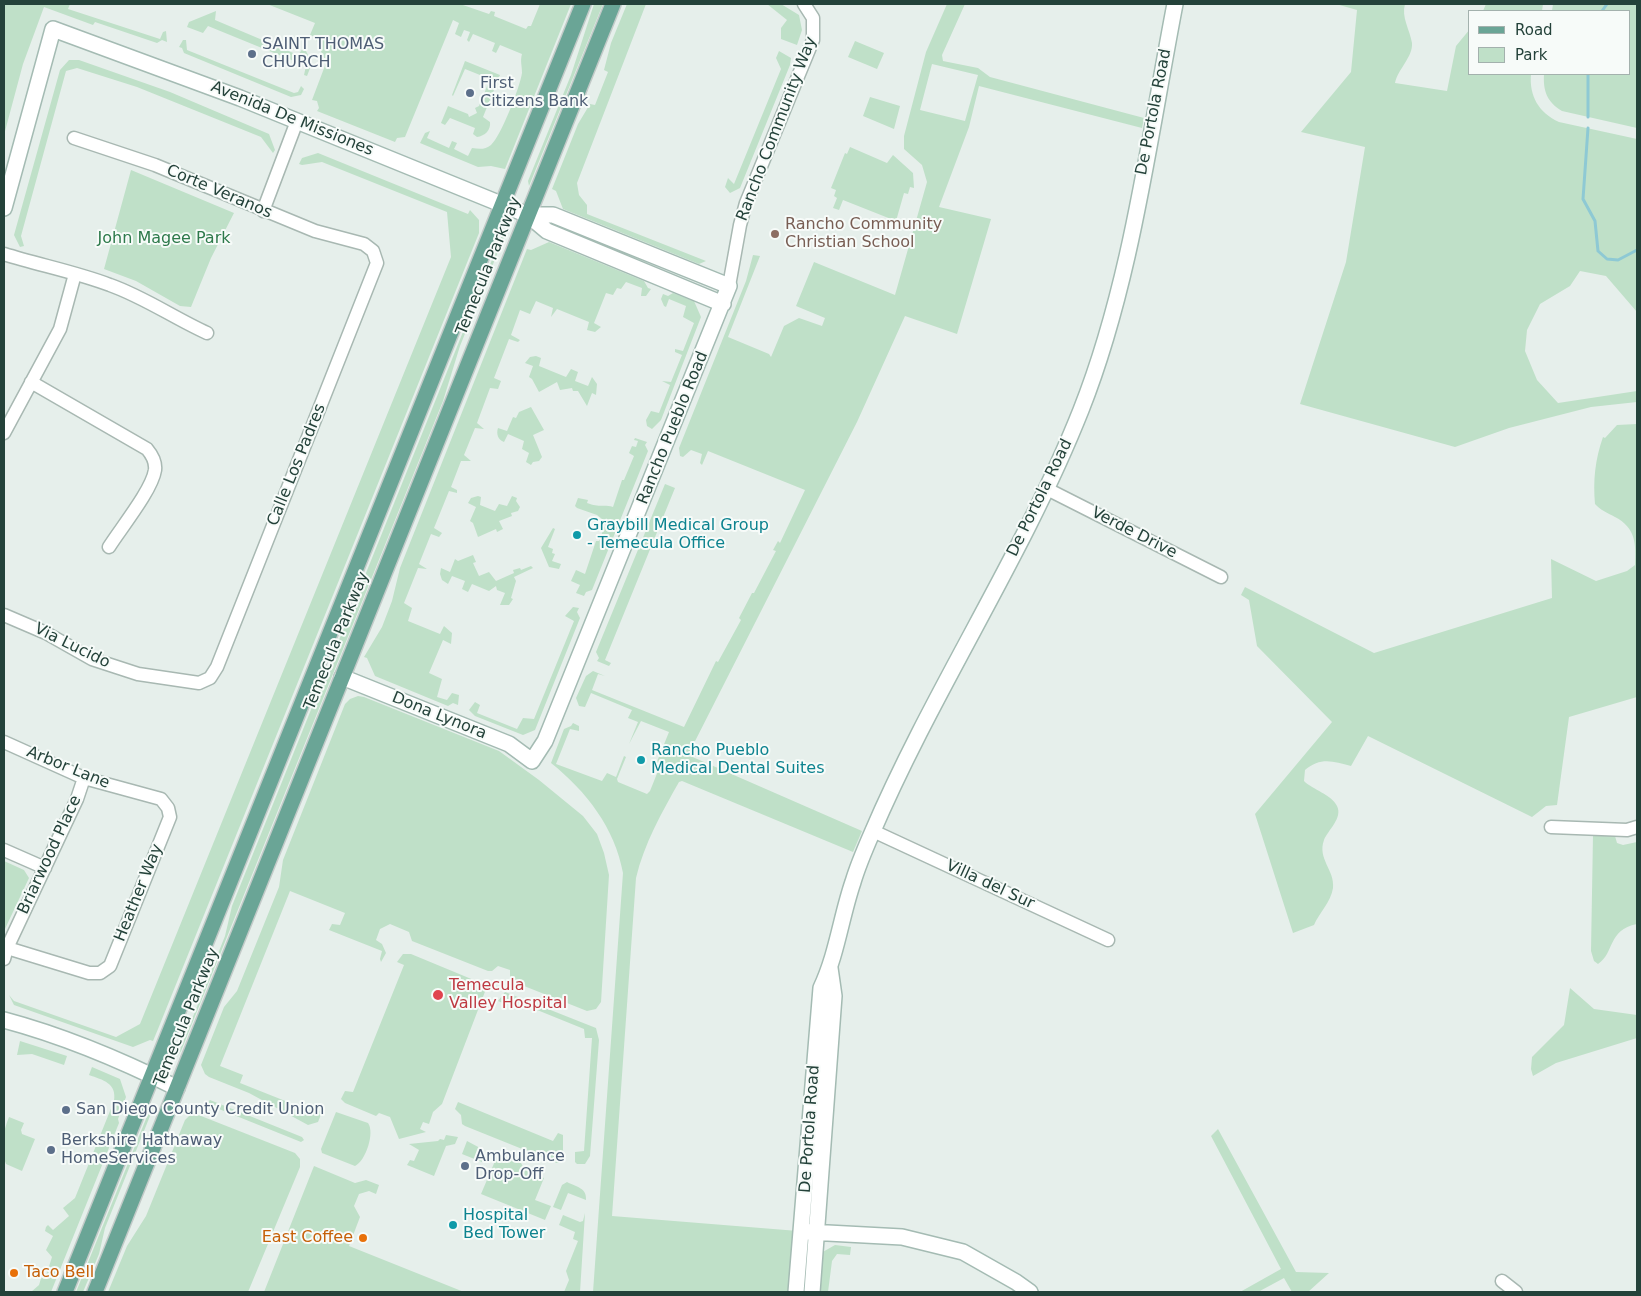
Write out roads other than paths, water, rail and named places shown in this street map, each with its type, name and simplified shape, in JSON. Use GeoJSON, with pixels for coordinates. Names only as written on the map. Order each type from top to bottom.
{"type":"FeatureCollection","features":[{"type":"Feature","properties":{"kind":"main road","name":"Temecula Parkway"},"geometry":{"type":"LineString","coordinates":[[65,1292],[583,4]]}},
{"type":"Feature","properties":{"kind":"main road","name":"Temecula Parkway"},"geometry":{"type":"LineString","coordinates":[[95,1292],[613,4]]}},
{"type":"Feature","properties":{"kind":"street","name":"Rancho Community Way"},"geometry":{"type":"LineString","coordinates":[[729,286],[746,203],[813,40],[813,18],[804,4]]}},
{"type":"Feature","properties":{"kind":"street","name":"De Portola Road"},"geometry":{"type":"LineString","coordinates":[[812,1292],[810,1232],[821,988],[830,968],[852,882],[873,831],[979,618],[1047,489],[1095,373],[1112,317],[1126,258],[1175,4]]}},
{"type":"Feature","properties":{"kind":"street","name":"Avenida De Missiones"},"geometry":{"type":"LineString","coordinates":[[4,208],[53,29],[162,68],[528,215],[547,231],[723,304]]}},
{"type":"Feature","properties":{"kind":"street"},"geometry":{"type":"LineString","coordinates":[[263,211],[297,121]]}},
{"type":"Feature","properties":{"kind":"street","name":"Corte Veranos"},"geometry":{"type":"LineString","coordinates":[[74,138],[155,165],[315,231],[364,244]]}},
{"type":"Feature","properties":{"kind":"street","name":"Avenida De Missiones"},"geometry":{"type":"LineString","coordinates":[[528,215],[553,214],[729,286]]}},
{"type":"Feature","properties":{"kind":"street","name":"Calle Los Padres"},"geometry":{"type":"LineString","coordinates":[[199,683],[210,678],[217,667],[374,273],[377,263],[373,251],[364,244]]}},
{"type":"Feature","properties":{"kind":"street"},"geometry":{"type":"LineString","coordinates":[[4,254],[75,274],[144,299],[181,321],[207,332]]}},
{"type":"Feature","properties":{"kind":"street"},"geometry":{"type":"LineString","coordinates":[[4,432],[60,329],[75,274]]}},
{"type":"Feature","properties":{"kind":"street","name":"Rancho Pueblo Road"},"geometry":{"type":"LineString","coordinates":[[532,761],[545,741],[729,286]]}},
{"type":"Feature","properties":{"kind":"street"},"geometry":{"type":"LineString","coordinates":[[31,382],[147,449],[153,457],[156,468],[152,482],[109,547]]}},
{"type":"Feature","properties":{"kind":"street","name":"Verde Drive"},"geometry":{"type":"LineString","coordinates":[[1047,489],[1222,577]]}},
{"type":"Feature","properties":{"kind":"street","name":"Via Lucido"},"geometry":{"type":"LineString","coordinates":[[4,616],[46,633],[92,659],[112,666],[138,674],[199,683]]}},
{"type":"Feature","properties":{"kind":"street","name":"Dona Lynora"},"geometry":{"type":"LineString","coordinates":[[342,676],[509,744],[532,761]]}},
{"type":"Feature","properties":{"kind":"street","name":"Arbor Lane"},"geometry":{"type":"LineString","coordinates":[[4,742],[84,778],[161,799]]}},
{"type":"Feature","properties":{"kind":"street","name":"Briarwood Place"},"geometry":{"type":"LineString","coordinates":[[5,951],[77,799],[84,778]]}},
{"type":"Feature","properties":{"kind":"street","name":"Heather Way"},"geometry":{"type":"LineString","coordinates":[[5,951],[89,973],[100,973],[110,966],[170,817],[168,808],[161,799]]}},
{"type":"Feature","properties":{"kind":"street"},"geometry":{"type":"LineString","coordinates":[[1551,827],[1627,830],[1637,827]]}},
{"type":"Feature","properties":{"kind":"street","name":"Villa del Sur"},"geometry":{"type":"LineString","coordinates":[[873,831],[1108,940]]}},
{"type":"Feature","properties":{"kind":"street"},"geometry":{"type":"LineString","coordinates":[[4,850],[45,868]]}},
{"type":"Feature","properties":{"kind":"street"},"geometry":{"type":"LineString","coordinates":[[4,1020],[44,1031],[153,1076],[177,1088]]}},
{"type":"Feature","properties":{"kind":"street","name":"De Portola Road"},"geometry":{"type":"LineString","coordinates":[[796,1292],[810,1232]]}},
{"type":"Feature","properties":{"kind":"street"},"geometry":{"type":"LineString","coordinates":[[810,1232],[902,1237],[963,1252],[1030,1292]]}},
{"type":"Feature","properties":{"kind":"street"},"geometry":{"type":"LineString","coordinates":[[1502,1281],[1516,1292]]}},
{"type":"Feature","properties":{"kind":"waterway"},"geometry":{"type":"LineString","coordinates":[[1603,10],[1607,4]]}},
{"type":"Feature","properties":{"kind":"waterway"},"geometry":{"type":"LineString","coordinates":[[1588,75],[1588,117]]}},
{"type":"Feature","properties":{"kind":"waterway"},"geometry":{"type":"LineString","coordinates":[[1588,128],[1583,199],[1595,221],[1598,251],[1607,259],[1618,260],[1637,250]]}},
{"type":"Feature","properties":{"kind":"place","name":"SAINT THOMAS CHURCH"},"geometry":{"type":"Point","coordinates":[252,54]}},
{"type":"Feature","properties":{"kind":"place","name":"First Citizens Bank"},"geometry":{"type":"Point","coordinates":[470,93]}},
{"type":"Feature","properties":{"kind":"place","name":"Rancho Community Christian School"},"geometry":{"type":"Point","coordinates":[775,234]}},
{"type":"Feature","properties":{"kind":"place","name":"Graybill Medical Group - Temecula Office"},"geometry":{"type":"Point","coordinates":[577,535]}},
{"type":"Feature","properties":{"kind":"place","name":"Rancho Pueblo Medical Dental Suites"},"geometry":{"type":"Point","coordinates":[641,760]}},
{"type":"Feature","properties":{"kind":"place","name":"Temecula Valley Hospital"},"geometry":{"type":"Point","coordinates":[438,995]}},
{"type":"Feature","properties":{"kind":"place","name":"San Diego County Credit Union"},"geometry":{"type":"Point","coordinates":[66,1110]}},
{"type":"Feature","properties":{"kind":"place","name":"Berkshire Hathaway HomeServices"},"geometry":{"type":"Point","coordinates":[51,1150]}},
{"type":"Feature","properties":{"kind":"place","name":"Ambulance Drop-Off"},"geometry":{"type":"Point","coordinates":[465,1166]}},
{"type":"Feature","properties":{"kind":"place","name":"Hospital Bed Tower"},"geometry":{"type":"Point","coordinates":[453,1225]}},
{"type":"Feature","properties":{"kind":"place","name":"East Coffee"},"geometry":{"type":"Point","coordinates":[363,1238]}},
{"type":"Feature","properties":{"kind":"place","name":"Taco Bell"},"geometry":{"type":"Point","coordinates":[14,1273]}},
{"type":"Feature","properties":{"kind":"park label","name":"John Magee Park"},"geometry":{"type":"Point","coordinates":[164,239]}}]}
